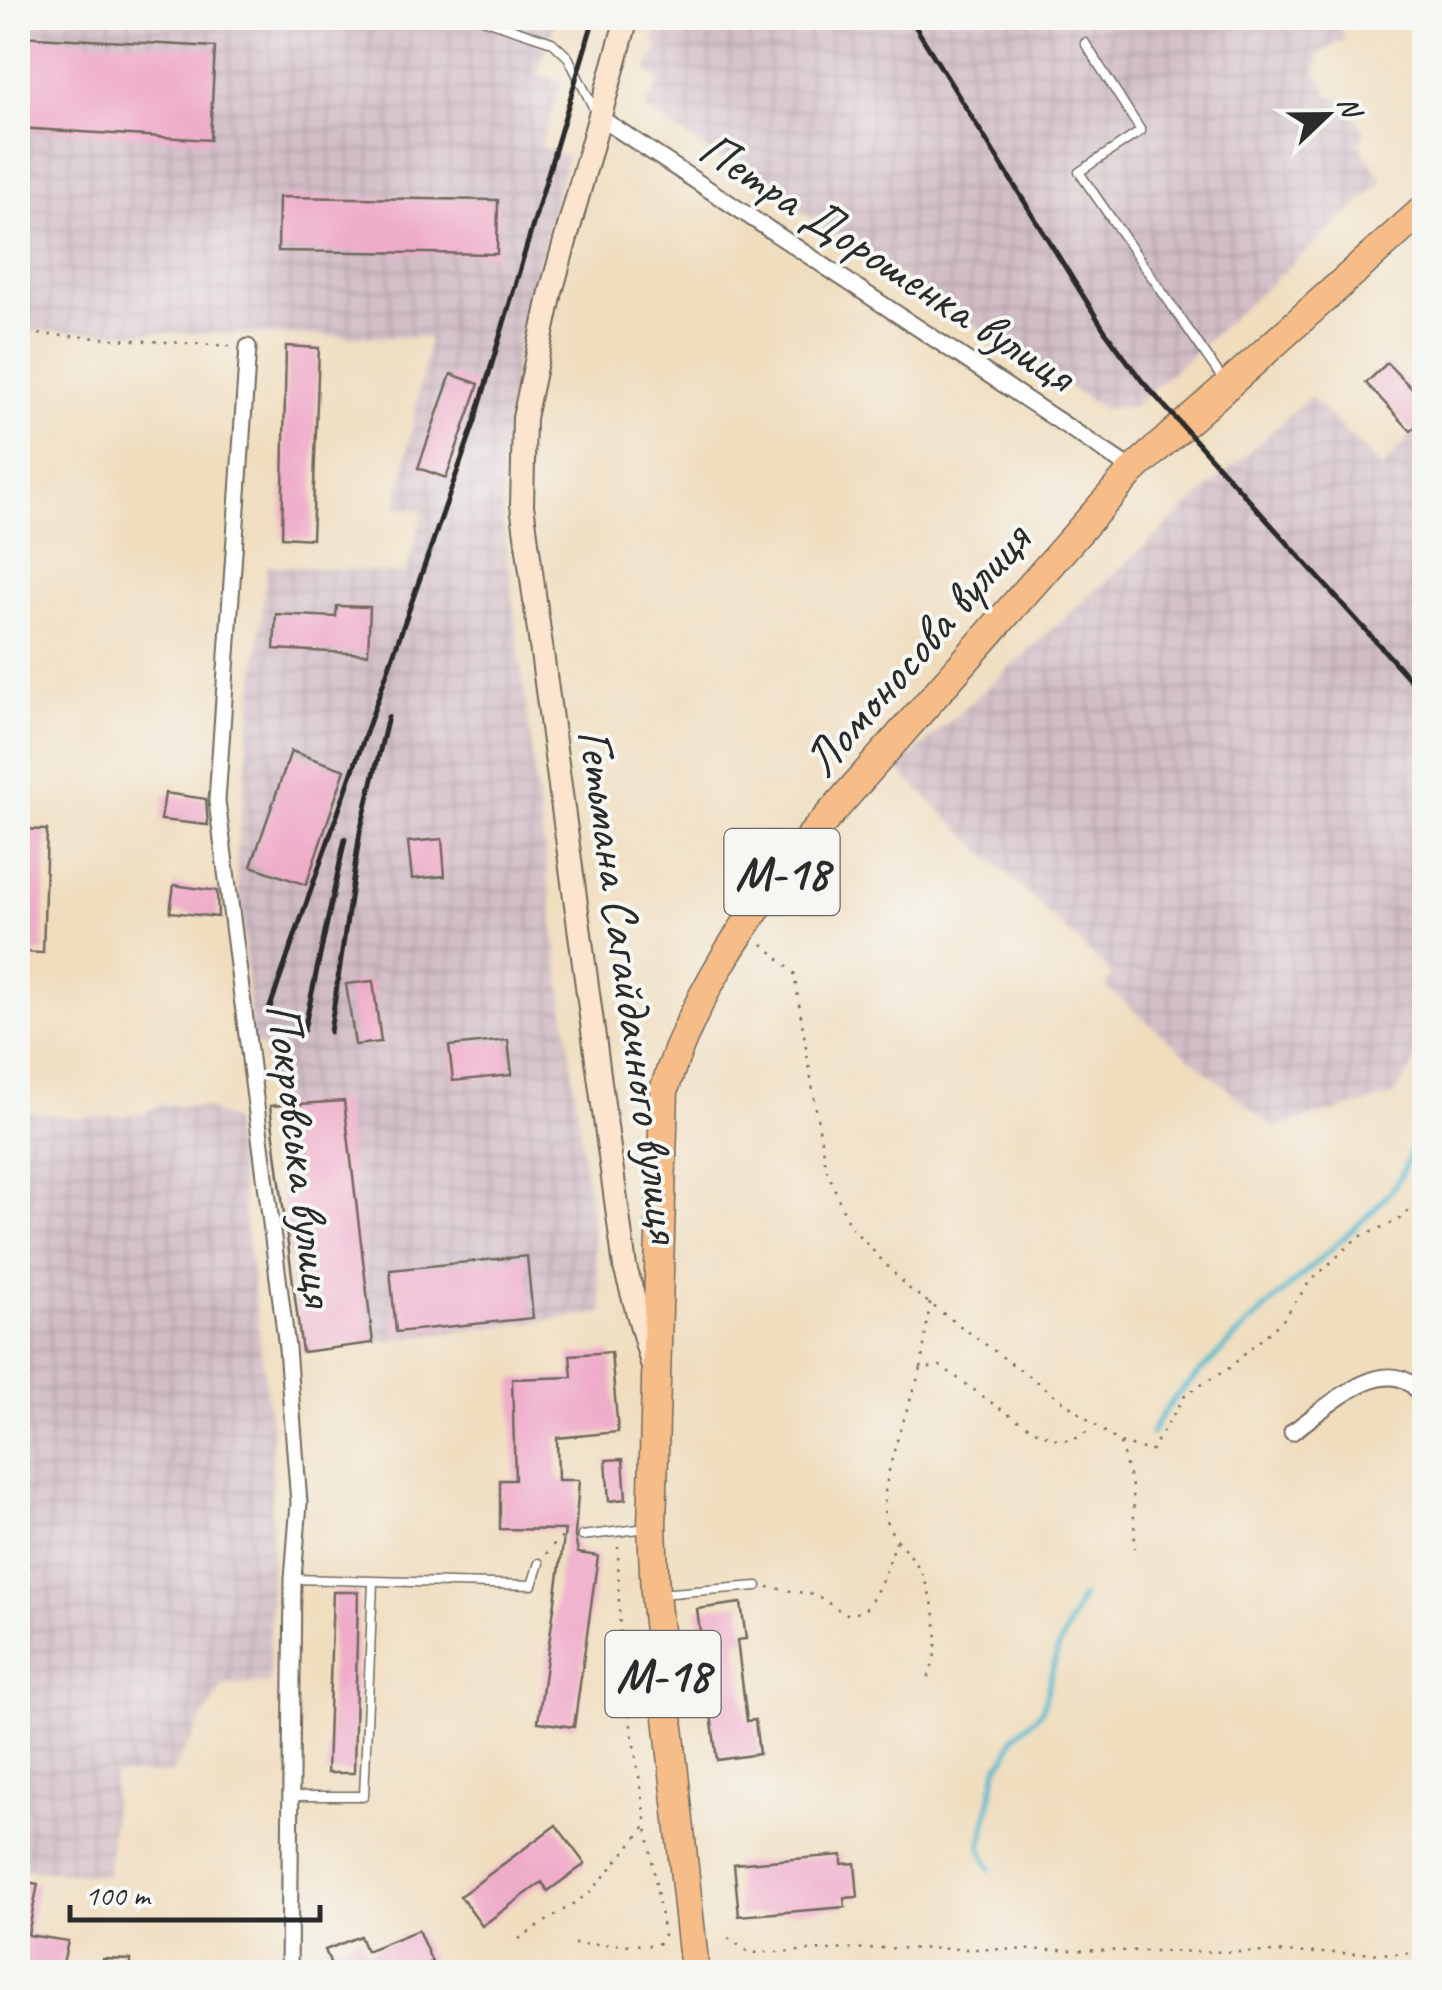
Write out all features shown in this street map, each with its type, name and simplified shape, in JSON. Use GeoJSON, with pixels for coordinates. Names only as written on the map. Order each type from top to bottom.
{"type":"FeatureCollection","features":[{"type":"Feature","properties":{"kind":"highway","name":"Ломоносова вулиця"},"geometry":{"type":"LineString","coordinates":[[656,1374],[664,1090],[684,1028],[744,926],[810,836],[1133,470],[1424,209]]}},
{"type":"Feature","properties":{"kind":"highway","name":"Гетьмана Сагайдачного вулиця"},"geometry":{"type":"LineString","coordinates":[[656,1374],[652,1528],[655,1594],[695,1972]]}},
{"type":"Feature","properties":{"kind":"street","name":"Гетьмана Сагайдачного вулиця"},"geometry":{"type":"LineString","coordinates":[[627,18],[551,292],[524,418],[522,505],[625,1267],[656,1374]]}},
{"type":"Feature","properties":{"kind":"street","name":"Петра Дорошенка вулиця"},"geometry":{"type":"LineString","coordinates":[[599,117],[1133,470]]}},
{"type":"Feature","properties":{"kind":"street","name":"Покровська вулиця"},"geometry":{"type":"LineString","coordinates":[[248,347],[217,801],[287,1348],[299,1503],[293,1580],[289,1972]]}},
{"type":"Feature","properties":{"kind":"street"},"geometry":{"type":"LineString","coordinates":[[1292,1432],[1370,1379],[1398,1375],[1416,1384],[1424,1401]]}},
{"type":"Feature","properties":{"kind":"lane"},"geometry":{"type":"LineString","coordinates":[[480,18],[552,42],[568,57],[599,117]]}},
{"type":"Feature","properties":{"kind":"lane"},"geometry":{"type":"LineString","coordinates":[[1086,43],[1141,131],[1080,172],[1226,385]]}},
{"type":"Feature","properties":{"kind":"lane"},"geometry":{"type":"LineString","coordinates":[[582,1536],[652,1528]]}},
{"type":"Feature","properties":{"kind":"lane"},"geometry":{"type":"LineString","coordinates":[[293,1580],[532,1586],[540,1562]]}},
{"type":"Feature","properties":{"kind":"lane"},"geometry":{"type":"LineString","coordinates":[[291,1796],[364,1796],[373,1582]]}},
{"type":"Feature","properties":{"kind":"lane"},"geometry":{"type":"LineString","coordinates":[[655,1594],[757,1586]]}},
{"type":"Feature","properties":{"kind":"path"},"geometry":{"type":"LineString","coordinates":[[18,333],[248,347]]}},
{"type":"Feature","properties":{"kind":"path"},"geometry":{"type":"LineString","coordinates":[[744,926],[794,973],[825,1165],[850,1225],[907,1287],[1120,1443],[1152,1451],[1186,1394],[1228,1368],[1283,1320],[1308,1284],[1357,1238],[1399,1220],[1424,1196]]}},
{"type":"Feature","properties":{"kind":"path"},"geometry":{"type":"LineString","coordinates":[[928,1677],[937,1657],[933,1606],[917,1565],[885,1519],[891,1462],[921,1369],[930,1302]]}},
{"type":"Feature","properties":{"kind":"path"},"geometry":{"type":"LineString","coordinates":[[921,1369],[940,1366],[1040,1432],[1062,1440],[1079,1438],[1092,1426]]}},
{"type":"Feature","properties":{"kind":"path"},"geometry":{"type":"LineString","coordinates":[[1120,1443],[1133,1490],[1134,1548]]}},
{"type":"Feature","properties":{"kind":"path"},"geometry":{"type":"LineString","coordinates":[[574,1944],[657,1945],[664,1936],[620,1658],[618,1530]]}},
{"type":"Feature","properties":{"kind":"path"},"geometry":{"type":"LineString","coordinates":[[757,1586],[816,1596],[846,1614],[863,1612],[878,1594],[878,1581],[898,1538]]}},
{"type":"Feature","properties":{"kind":"path"},"geometry":{"type":"LineString","coordinates":[[540,1562],[558,1539]]}},
{"type":"Feature","properties":{"kind":"path"},"geometry":{"type":"LineString","coordinates":[[519,1939],[591,1892],[647,1825]]}},
{"type":"Feature","properties":{"kind":"path"},"geometry":{"type":"LineString","coordinates":[[728,1938],[750,1953],[877,1948],[1424,1954]]}},
{"type":"Feature","properties":{"kind":"shaded area"},"geometry":{"type":"Polygon","coordinates":[[[18,18],[557,18],[536,73],[562,82],[540,147],[567,156],[519,338],[501,468],[503,524],[603,1313],[302,1352],[263,1048],[253,1041],[236,861],[267,565],[406,574],[424,510],[397,507],[429,338],[18,330],[18,18]]]}},
{"type":"Feature","properties":{"kind":"shaded area"},"geometry":{"type":"Polygon","coordinates":[[[663,18],[1334,18],[1346,39],[1320,53],[1316,71],[1328,95],[1346,101],[1365,133],[1358,142],[1383,182],[1134,406],[1103,409],[645,109],[661,82],[647,70],[659,47],[654,41],[663,18]]]}},
{"type":"Feature","properties":{"kind":"shaded area"},"geometry":{"type":"Polygon","coordinates":[[[1310,397],[1382,469],[1424,418],[1424,1049],[1394,1096],[1273,1127],[1106,987],[1112,974],[897,769],[1310,397]]]}},
{"type":"Feature","properties":{"kind":"shaded area"},"geometry":{"type":"Polygon","coordinates":[[[160,1104],[205,1108],[232,1121],[272,1436],[269,1683],[223,1685],[171,1774],[114,1775],[108,1876],[18,1868],[18,1111],[80,1118],[144,1114],[160,1104]]]}},
{"type":"Feature","properties":{"kind":"building"},"geometry":{"type":"Polygon","coordinates":[[[18,36],[215,47],[210,140],[18,128],[18,36]]]}},
{"type":"Feature","properties":{"kind":"building"},"geometry":{"type":"Polygon","coordinates":[[[279,197],[498,200],[497,254],[278,251],[279,197]]]}},
{"type":"Feature","properties":{"kind":"building"},"geometry":{"type":"Polygon","coordinates":[[[286,346],[319,348],[312,539],[282,537],[286,346]]]}},
{"type":"Feature","properties":{"kind":"building"},"geometry":{"type":"Polygon","coordinates":[[[1387,363],[1424,401],[1424,418],[1411,431],[1366,383],[1387,363]]]}},
{"type":"Feature","properties":{"kind":"building"},"geometry":{"type":"Polygon","coordinates":[[[451,374],[479,384],[446,478],[418,468],[451,374]]]}},
{"type":"Feature","properties":{"kind":"building"},"geometry":{"type":"Polygon","coordinates":[[[337,606],[370,607],[368,654],[274,649],[276,614],[336,617],[337,606]]]}},
{"type":"Feature","properties":{"kind":"building"},"geometry":{"type":"Polygon","coordinates":[[[291,751],[345,770],[306,885],[251,866],[291,751]]]}},
{"type":"Feature","properties":{"kind":"building"},"geometry":{"type":"Polygon","coordinates":[[[165,793],[206,799],[208,825],[161,820],[165,793]]]}},
{"type":"Feature","properties":{"kind":"building"},"geometry":{"type":"Polygon","coordinates":[[[18,829],[47,830],[43,953],[18,952],[18,829]]]}},
{"type":"Feature","properties":{"kind":"building"},"geometry":{"type":"Polygon","coordinates":[[[442,839],[445,876],[412,879],[408,842],[442,839]]]}},
{"type":"Feature","properties":{"kind":"building"},"geometry":{"type":"Polygon","coordinates":[[[174,885],[217,891],[218,917],[170,912],[174,885]]]}},
{"type":"Feature","properties":{"kind":"building"},"geometry":{"type":"Polygon","coordinates":[[[373,981],[381,1042],[355,1045],[346,984],[373,981]]]}},
{"type":"Feature","properties":{"kind":"building"},"geometry":{"type":"Polygon","coordinates":[[[508,1040],[512,1075],[453,1081],[449,1046],[508,1040]]]}},
{"type":"Feature","properties":{"kind":"building"},"geometry":{"type":"Polygon","coordinates":[[[344,1101],[373,1343],[302,1352],[270,1106],[344,1101]]]}},
{"type":"Feature","properties":{"kind":"building"},"geometry":{"type":"Polygon","coordinates":[[[527,1256],[533,1318],[396,1332],[390,1270],[527,1256]]]}},
{"type":"Feature","properties":{"kind":"building"},"geometry":{"type":"Polygon","coordinates":[[[611,1352],[618,1432],[557,1438],[558,1480],[579,1480],[575,1536],[578,1553],[598,1556],[574,1727],[538,1722],[565,1530],[500,1529],[500,1480],[515,1480],[512,1379],[572,1377],[570,1355],[611,1352]]]}},
{"type":"Feature","properties":{"kind":"building"},"geometry":{"type":"Polygon","coordinates":[[[623,1459],[626,1499],[609,1501],[606,1460],[623,1459]]]}},
{"type":"Feature","properties":{"kind":"building"},"geometry":{"type":"Polygon","coordinates":[[[333,1592],[358,1592],[354,1773],[327,1773],[333,1592]]]}},
{"type":"Feature","properties":{"kind":"building"},"geometry":{"type":"Polygon","coordinates":[[[741,1603],[746,1639],[737,1640],[747,1721],[755,1720],[759,1754],[717,1760],[697,1609],[741,1603]]]}},
{"type":"Feature","properties":{"kind":"building"},"geometry":{"type":"Polygon","coordinates":[[[556,1825],[585,1864],[548,1891],[542,1882],[482,1926],[460,1896],[556,1825]]]}},
{"type":"Feature","properties":{"kind":"building"},"geometry":{"type":"Polygon","coordinates":[[[842,1855],[842,1864],[855,1863],[858,1897],[844,1898],[845,1907],[739,1916],[734,1864],[842,1855]]]}},
{"type":"Feature","properties":{"kind":"building"},"geometry":{"type":"Polygon","coordinates":[[[18,1880],[38,1884],[28,1935],[68,1941],[61,1972],[18,1972],[18,1880]]]}},
{"type":"Feature","properties":{"kind":"building"},"geometry":{"type":"Polygon","coordinates":[[[418,1930],[432,1962],[406,1972],[334,1972],[325,1950],[360,1936],[366,1951],[418,1930]]]}},
{"type":"Feature","properties":{"kind":"building"},"geometry":{"type":"Polygon","coordinates":[[[103,1959],[131,1960],[131,1972],[102,1972],[103,1959]]]}},
{"type":"Feature","properties":{"kind":"waterway"},"geometry":{"type":"LineString","coordinates":[[1151,1434],[1196,1375],[1380,1203],[1403,1172],[1424,1124]]}},
{"type":"Feature","properties":{"kind":"waterway"},"geometry":{"type":"LineString","coordinates":[[991,1869],[981,1848],[997,1767],[1006,1758],[1013,1738],[1042,1711],[1058,1649],[1082,1597]]}},
{"type":"Feature","properties":{"kind":"railway"},"geometry":{"type":"LineString","coordinates":[[269,1010],[475,421],[594,18]]}},
{"type":"Feature","properties":{"kind":"railway"},"geometry":{"type":"LineString","coordinates":[[910,18],[1105,331],[1142,381],[1424,695]]}},
{"type":"Feature","properties":{"kind":"railway"},"geometry":{"type":"LineString","coordinates":[[330,1032],[360,832],[388,717]]}},
{"type":"Feature","properties":{"kind":"railway"},"geometry":{"type":"LineString","coordinates":[[304,1030],[345,839]]}}]}
